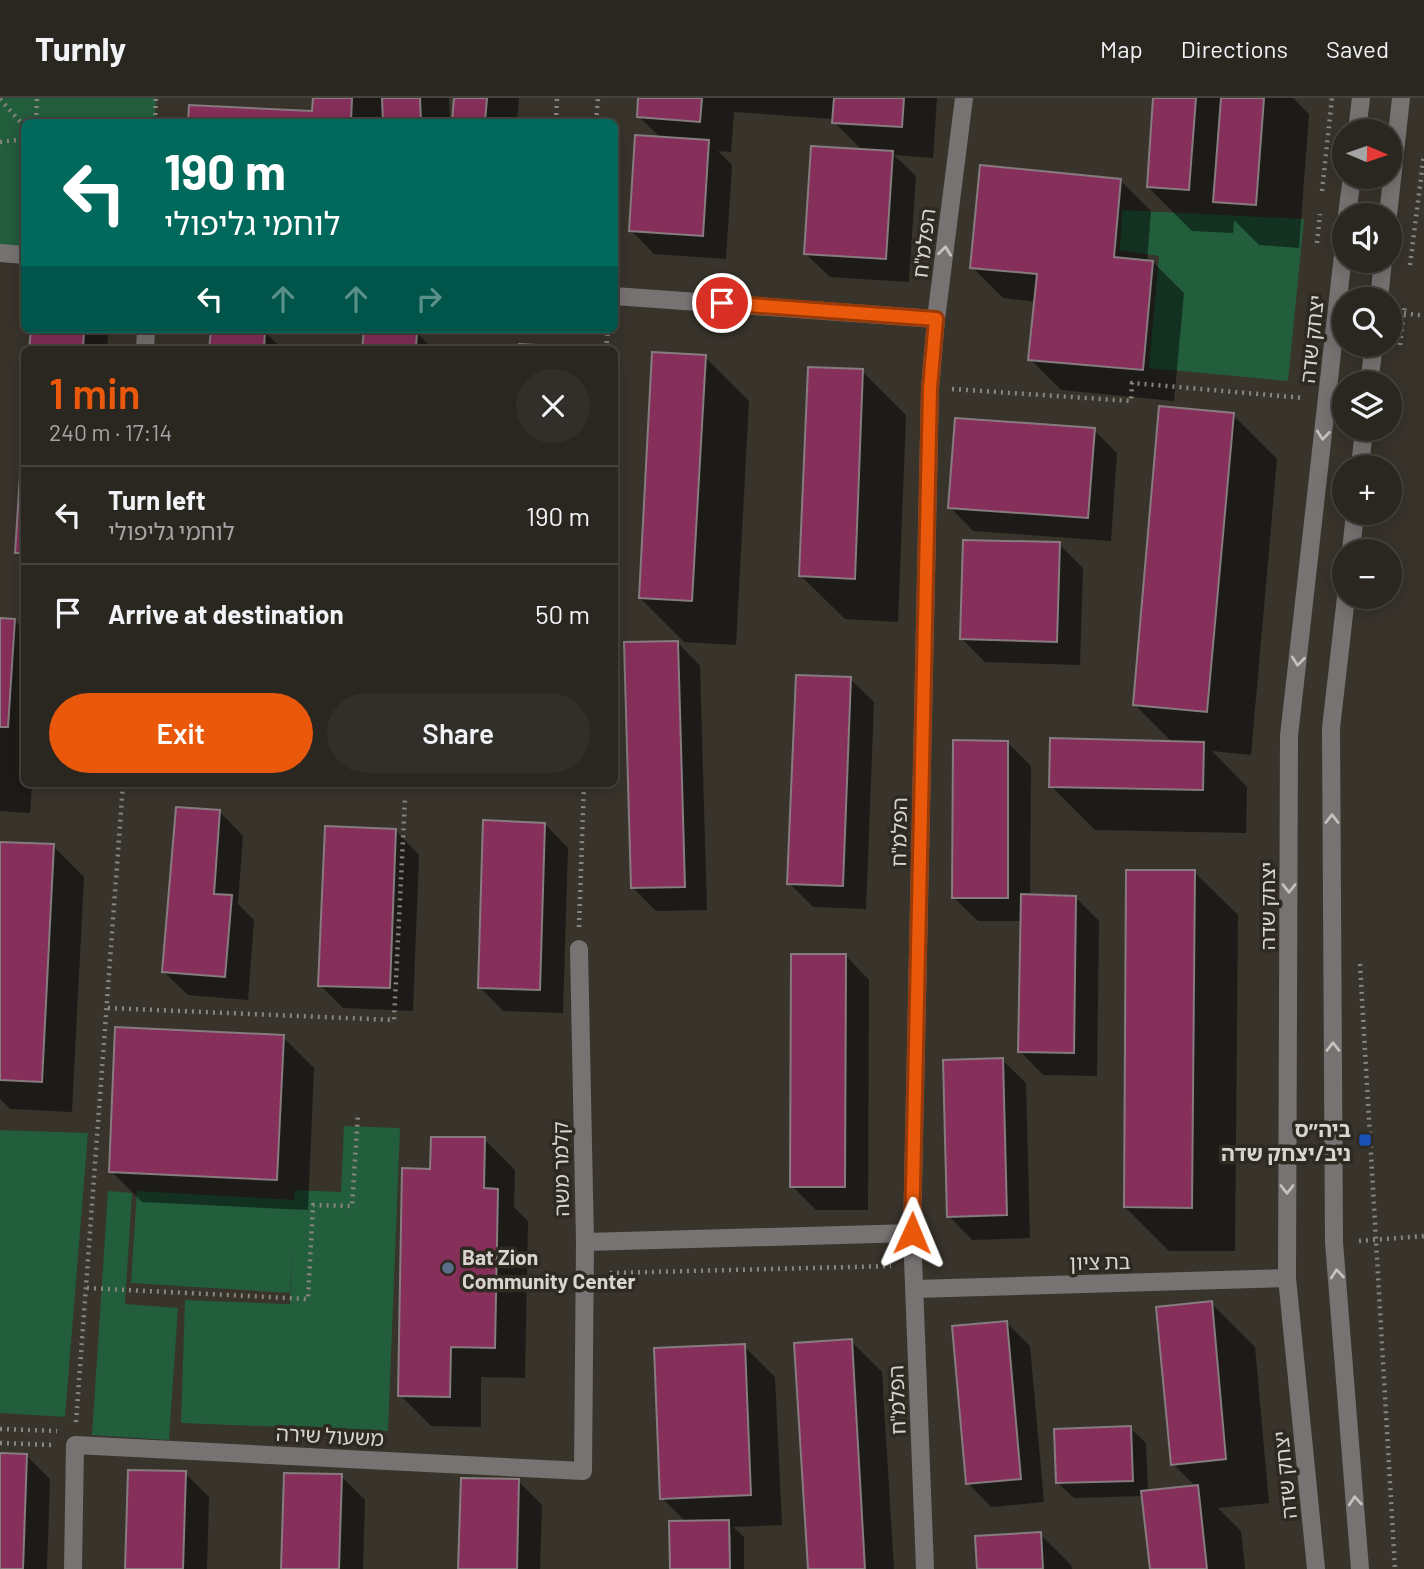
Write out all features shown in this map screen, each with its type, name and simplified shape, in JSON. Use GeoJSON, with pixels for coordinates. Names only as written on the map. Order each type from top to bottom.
{"type":"FeatureCollection","features":[{"type":"Feature","properties":{"kind":"street","name":"הפלמ\"ח"},"geometry":{"type":"LineString","coordinates":[[925,1569],[912,1233],[930,388],[964,98]]}},
{"type":"Feature","properties":{"kind":"street"},"geometry":{"type":"LineString","coordinates":[[1358,119],[1361,98]]}},
{"type":"Feature","properties":{"kind":"street"},"geometry":{"type":"LineString","coordinates":[[1389,203],[1402,98]]}},
{"type":"Feature","properties":{"kind":"street"},"geometry":{"type":"LineString","coordinates":[[0,253],[21,255]]}},
{"type":"Feature","properties":{"kind":"street","name":"יצחק שדה"},"geometry":{"type":"LineString","coordinates":[[1316,1569],[1287,1278],[1289,736],[1341,273]]}},
{"type":"Feature","properties":{"kind":"street"},"geometry":{"type":"LineString","coordinates":[[618,296],[936,319]]}},
{"type":"Feature","properties":{"kind":"street"},"geometry":{"type":"LineString","coordinates":[[1345,609],[1331,728],[1334,1242],[1360,1569]]}},
{"type":"Feature","properties":{"kind":"street","name":"קלמר משה"},"geometry":{"type":"LineString","coordinates":[[579,949],[585,1242],[583,1471]]}},
{"type":"Feature","properties":{"kind":"street"},"geometry":{"type":"LineString","coordinates":[[585,1242],[912,1233]]}},
{"type":"Feature","properties":{"kind":"street","name":"בת ציון"},"geometry":{"type":"LineString","coordinates":[[915,1289],[1287,1278]]}},
{"type":"Feature","properties":{"kind":"street"},"geometry":{"type":"LineString","coordinates":[[73,1569],[75,1438]]}},
{"type":"Feature","properties":{"kind":"street","name":"משעול שירה"},"geometry":{"type":"LineString","coordinates":[[75,1438],[583,1471]]}},
{"type":"Feature","properties":{"kind":"path"},"geometry":{"type":"LineString","coordinates":[[36,119],[37,98]]}},
{"type":"Feature","properties":{"kind":"path"},"geometry":{"type":"LineString","coordinates":[[155,119],[156,98]]}},
{"type":"Feature","properties":{"kind":"path"},"geometry":{"type":"LineString","coordinates":[[556,119],[557,98]]}},
{"type":"Feature","properties":{"kind":"path"},"geometry":{"type":"LineString","coordinates":[[596,119],[598,98]]}},
{"type":"Feature","properties":{"kind":"path"},"geometry":{"type":"LineString","coordinates":[[0,99],[21,123]]}},
{"type":"Feature","properties":{"kind":"path"},"geometry":{"type":"LineString","coordinates":[[0,142],[21,139]]}},
{"type":"Feature","properties":{"kind":"path"},"geometry":{"type":"LineString","coordinates":[[1409,275],[1424,154]]}},
{"type":"Feature","properties":{"kind":"path"},"geometry":{"type":"LineString","coordinates":[[1402,329],[1406,300]]}},
{"type":"Feature","properties":{"kind":"path"},"geometry":{"type":"LineString","coordinates":[[1404,313],[1424,316]]}},
{"type":"Feature","properties":{"kind":"path"},"geometry":{"type":"LineString","coordinates":[[930,388],[1131,401],[1132,383],[1327,400]]}},
{"type":"Feature","properties":{"kind":"path"},"geometry":{"type":"LineString","coordinates":[[75,1438],[123,787]]}},
{"type":"Feature","properties":{"kind":"path"},"geometry":{"type":"LineString","coordinates":[[579,949],[584,787]]}},
{"type":"Feature","properties":{"kind":"path"},"geometry":{"type":"LineString","coordinates":[[108,1008],[394,1020],[405,799]]}},
{"type":"Feature","properties":{"kind":"path"},"geometry":{"type":"LineString","coordinates":[[1361,988],[1395,1569]]}},
{"type":"Feature","properties":{"kind":"path"},"geometry":{"type":"LineString","coordinates":[[87,1287],[308,1299],[313,1205],[352,1206],[358,1115]]}},
{"type":"Feature","properties":{"kind":"path"},"geometry":{"type":"LineString","coordinates":[[1334,1242],[1424,1236]]}},
{"type":"Feature","properties":{"kind":"path"},"geometry":{"type":"LineString","coordinates":[[584,1273],[914,1266]]}},
{"type":"Feature","properties":{"kind":"path"},"geometry":{"type":"LineString","coordinates":[[0,1429],[75,1438]]}},
{"type":"Feature","properties":{"kind":"path"},"geometry":{"type":"LineString","coordinates":[[0,1443],[75,1438]]}},
{"type":"Feature","properties":{"kind":"green space"},"geometry":{"type":"Polygon","coordinates":[[[0,98],[156,98],[155,119],[21,119],[21,255],[0,253],[0,98]]]}},
{"type":"Feature","properties":{"kind":"green space"},"geometry":{"type":"Polygon","coordinates":[[[1122,210],[1304,219],[1288,381],[1149,368],[1159,256],[1120,250],[1122,210]]]}},
{"type":"Feature","properties":{"kind":"green space"},"geometry":{"type":"Polygon","coordinates":[[[344,1126],[400,1128],[388,1431],[181,1423],[185,1300],[290,1304],[293,1246],[290,1293],[131,1283],[137,1191],[294,1200],[295,1190],[341,1192],[344,1126]]]}},
{"type":"Feature","properties":{"kind":"green space"},"geometry":{"type":"Polygon","coordinates":[[[0,1130],[88,1133],[65,1417],[0,1413],[0,1130]]]}},
{"type":"Feature","properties":{"kind":"green space"},"geometry":{"type":"Polygon","coordinates":[[[108,1191],[132,1193],[125,1304],[178,1308],[169,1440],[92,1435],[108,1191]]]}},
{"type":"Feature","properties":{"kind":"building"},"geometry":{"type":"Polygon","coordinates":[[[313,98],[352,98],[351,119],[188,119],[189,105],[312,111],[313,98]]]}},
{"type":"Feature","properties":{"kind":"building"},"geometry":{"type":"Polygon","coordinates":[[[382,98],[420,98],[421,119],[383,119],[382,98]]]}},
{"type":"Feature","properties":{"kind":"building"},"geometry":{"type":"Polygon","coordinates":[[[454,98],[487,98],[485,119],[452,119],[454,98]]]}},
{"type":"Feature","properties":{"kind":"building"},"geometry":{"type":"Polygon","coordinates":[[[638,98],[702,98],[700,122],[637,117],[638,98]]]}},
{"type":"Feature","properties":{"kind":"building"},"geometry":{"type":"Polygon","coordinates":[[[834,98],[904,98],[902,127],[832,123],[834,98]]]}},
{"type":"Feature","properties":{"kind":"building"},"geometry":{"type":"Polygon","coordinates":[[[1153,98],[1196,98],[1189,190],[1147,187],[1153,98]]]}},
{"type":"Feature","properties":{"kind":"building"},"geometry":{"type":"Polygon","coordinates":[[[1221,98],[1264,98],[1256,205],[1213,202],[1221,98]]]}},
{"type":"Feature","properties":{"kind":"building"},"geometry":{"type":"Polygon","coordinates":[[[635,135],[709,140],[703,236],[629,231],[635,135]]]}},
{"type":"Feature","properties":{"kind":"building"},"geometry":{"type":"Polygon","coordinates":[[[811,146],[893,151],[886,259],[804,254],[811,146]]]}},
{"type":"Feature","properties":{"kind":"building"},"geometry":{"type":"Polygon","coordinates":[[[980,165],[1121,179],[1114,257],[1153,261],[1143,370],[1028,360],[1037,274],[970,268],[980,165]]]}},
{"type":"Feature","properties":{"kind":"building"},"geometry":{"type":"Polygon","coordinates":[[[31,333],[84,333],[83,346],[29,346],[31,333]]]}},
{"type":"Feature","properties":{"kind":"building"},"geometry":{"type":"Polygon","coordinates":[[[211,333],[265,333],[264,346],[209,346],[211,333]]]}},
{"type":"Feature","properties":{"kind":"building"},"geometry":{"type":"Polygon","coordinates":[[[364,333],[417,333],[416,346],[362,346],[364,333]]]}},
{"type":"Feature","properties":{"kind":"building"},"geometry":{"type":"Polygon","coordinates":[[[519,344],[554,346],[519,346],[519,344]]]}},
{"type":"Feature","properties":{"kind":"building"},"geometry":{"type":"Polygon","coordinates":[[[652,352],[706,355],[692,601],[639,598],[652,352]]]}},
{"type":"Feature","properties":{"kind":"building"},"geometry":{"type":"Polygon","coordinates":[[[808,367],[863,369],[855,579],[799,576],[808,367]]]}},
{"type":"Feature","properties":{"kind":"building"},"geometry":{"type":"Polygon","coordinates":[[[1159,406],[1234,413],[1207,712],[1133,705],[1159,406]]]}},
{"type":"Feature","properties":{"kind":"building"},"geometry":{"type":"Polygon","coordinates":[[[955,418],[1095,428],[1088,518],[948,508],[955,418]]]}},
{"type":"Feature","properties":{"kind":"building"},"geometry":{"type":"Polygon","coordinates":[[[21,460],[21,553],[15,553],[21,460]]]}},
{"type":"Feature","properties":{"kind":"building"},"geometry":{"type":"Polygon","coordinates":[[[963,540],[1060,542],[1057,642],[960,639],[963,540]]]}},
{"type":"Feature","properties":{"kind":"building"},"geometry":{"type":"Polygon","coordinates":[[[0,618],[15,619],[8,727],[0,727],[0,618]]]}},
{"type":"Feature","properties":{"kind":"building"},"geometry":{"type":"Polygon","coordinates":[[[678,641],[685,887],[631,888],[624,642],[678,641]]]}},
{"type":"Feature","properties":{"kind":"building"},"geometry":{"type":"Polygon","coordinates":[[[796,675],[851,677],[843,886],[787,884],[796,675]]]}},
{"type":"Feature","properties":{"kind":"building"},"geometry":{"type":"Polygon","coordinates":[[[1050,738],[1204,742],[1203,790],[1049,787],[1050,738]]]}},
{"type":"Feature","properties":{"kind":"building"},"geometry":{"type":"Polygon","coordinates":[[[953,740],[1008,741],[1008,898],[952,898],[953,740]]]}},
{"type":"Feature","properties":{"kind":"building"},"geometry":{"type":"Polygon","coordinates":[[[176,807],[220,810],[214,894],[232,895],[225,977],[162,972],[176,807]]]}},
{"type":"Feature","properties":{"kind":"building"},"geometry":{"type":"Polygon","coordinates":[[[483,820],[545,823],[540,990],[478,988],[483,820]]]}},
{"type":"Feature","properties":{"kind":"building"},"geometry":{"type":"Polygon","coordinates":[[[325,826],[396,829],[390,988],[318,986],[325,826]]]}},
{"type":"Feature","properties":{"kind":"building"},"geometry":{"type":"Polygon","coordinates":[[[0,842],[54,844],[42,1082],[0,1080],[0,842]]]}},
{"type":"Feature","properties":{"kind":"building"},"geometry":{"type":"Polygon","coordinates":[[[1126,870],[1195,870],[1192,1208],[1124,1207],[1126,870]]]}},
{"type":"Feature","properties":{"kind":"building"},"geometry":{"type":"Polygon","coordinates":[[[1021,894],[1076,896],[1074,1053],[1018,1052],[1021,894]]]}},
{"type":"Feature","properties":{"kind":"building"},"geometry":{"type":"Polygon","coordinates":[[[791,954],[846,954],[845,1187],[790,1187],[791,954]]]}},
{"type":"Feature","properties":{"kind":"building"},"geometry":{"type":"Polygon","coordinates":[[[115,1027],[284,1035],[277,1180],[109,1172],[115,1027]]]}},
{"type":"Feature","properties":{"kind":"building"},"geometry":{"type":"Polygon","coordinates":[[[1003,1058],[1007,1215],[947,1217],[943,1060],[1003,1058]]]}},
{"type":"Feature","properties":{"kind":"building","name":"Bat Zion Community Center"},"geometry":{"type":"Polygon","coordinates":[[[431,1137],[485,1137],[484,1188],[498,1189],[495,1348],[451,1347],[450,1397],[398,1396],[402,1168],[430,1169],[431,1137]]]}},
{"type":"Feature","properties":{"kind":"building"},"geometry":{"type":"Polygon","coordinates":[[[1212,1301],[1226,1459],[1171,1465],[1156,1307],[1212,1301]]]}},
{"type":"Feature","properties":{"kind":"building"},"geometry":{"type":"Polygon","coordinates":[[[1007,1321],[1021,1479],[966,1484],[952,1326],[1007,1321]]]}},
{"type":"Feature","properties":{"kind":"building"},"geometry":{"type":"Polygon","coordinates":[[[852,1339],[865,1569],[808,1569],[794,1343],[852,1339]]]}},
{"type":"Feature","properties":{"kind":"building"},"geometry":{"type":"Polygon","coordinates":[[[745,1344],[751,1495],[660,1499],[654,1348],[745,1344]]]}},
{"type":"Feature","properties":{"kind":"building"},"geometry":{"type":"Polygon","coordinates":[[[1131,1426],[1133,1481],[1056,1483],[1054,1429],[1131,1426]]]}},
{"type":"Feature","properties":{"kind":"building"},"geometry":{"type":"Polygon","coordinates":[[[0,1453],[27,1454],[23,1569],[0,1569],[0,1453]]]}},
{"type":"Feature","properties":{"kind":"building"},"geometry":{"type":"Polygon","coordinates":[[[128,1470],[186,1471],[183,1569],[125,1569],[128,1470]]]}},
{"type":"Feature","properties":{"kind":"building"},"geometry":{"type":"Polygon","coordinates":[[[284,1473],[342,1474],[339,1569],[281,1569],[284,1473]]]}},
{"type":"Feature","properties":{"kind":"building"},"geometry":{"type":"Polygon","coordinates":[[[461,1478],[519,1479],[517,1569],[458,1569],[461,1478]]]}},
{"type":"Feature","properties":{"kind":"building"},"geometry":{"type":"Polygon","coordinates":[[[1198,1485],[1207,1569],[1150,1569],[1141,1491],[1198,1485]]]}},
{"type":"Feature","properties":{"kind":"building"},"geometry":{"type":"Polygon","coordinates":[[[729,1520],[730,1569],[670,1569],[669,1521],[729,1520]]]}},
{"type":"Feature","properties":{"kind":"building"},"geometry":{"type":"Polygon","coordinates":[[[1041,1532],[1043,1569],[977,1569],[975,1536],[1041,1532]]]}},
{"type":"Feature","properties":{"kind":"place","name":"ביה״ס ניב/יצחק שדה"},"geometry":{"type":"Point","coordinates":[1365,1140]}},
{"type":"Feature","properties":{"kind":"place","name":"Bat Zion Community Center"},"geometry":{"type":"Point","coordinates":[448,1268]}},
{"type":"Feature","properties":{"kind":"route"},"geometry":{"type":"LineString","coordinates":[[722,303],[936,319],[930,388],[912,1233]]}}]}
